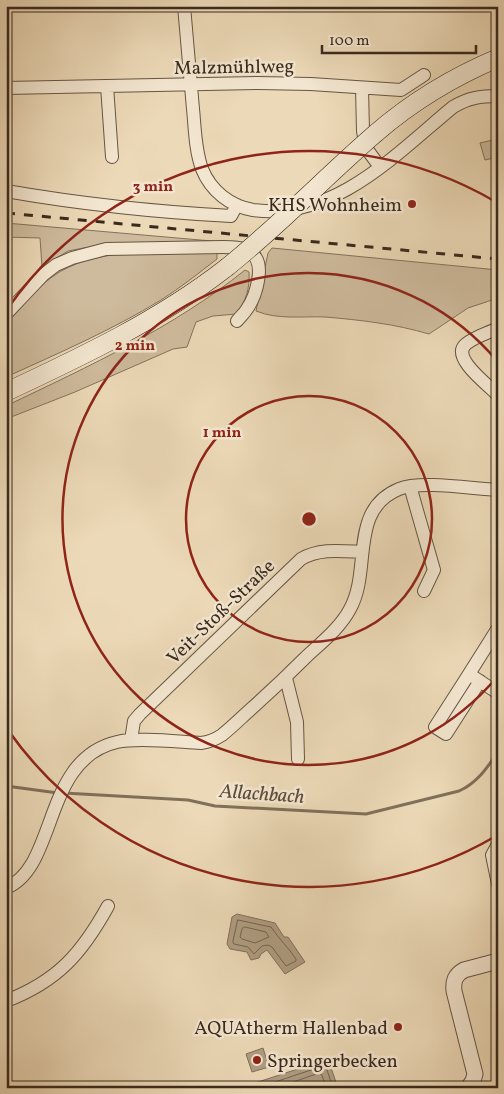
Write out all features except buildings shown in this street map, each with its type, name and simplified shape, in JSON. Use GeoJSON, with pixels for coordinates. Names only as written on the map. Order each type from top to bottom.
{"type":"FeatureCollection","features":[{"type":"Feature","properties":{"kind":"main road"},"geometry":{"type":"LineString","coordinates":[[6,392],[93,351],[184,298],[226,268],[263,238],[341,164],[413,103],[439,86],[498,58]]}},
{"type":"Feature","properties":{"kind":"street"},"geometry":{"type":"LineString","coordinates":[[184,6],[196,139],[202,168],[208,181],[218,192],[230,202],[245,208],[265,211],[286,211],[312,206],[335,196],[380,167],[453,107],[466,100],[482,96],[498,96]]}},
{"type":"Feature","properties":{"kind":"street","name":"Malzmühlweg"},"geometry":{"type":"LineString","coordinates":[[6,88],[311,84],[401,90],[424,75]]}},
{"type":"Feature","properties":{"kind":"street"},"geometry":{"type":"LineString","coordinates":[[107,86],[112,157]]}},
{"type":"Feature","properties":{"kind":"street"},"geometry":{"type":"LineString","coordinates":[[362,88],[363,131],[366,148],[380,167]]}},
{"type":"Feature","properties":{"kind":"street"},"geometry":{"type":"LineString","coordinates":[[6,190],[123,208],[201,215],[231,216],[237,205]]}},
{"type":"Feature","properties":{"kind":"street"},"geometry":{"type":"LineString","coordinates":[[6,314],[43,275],[56,265],[81,255],[113,249],[223,247],[240,248],[251,252],[257,259],[259,266],[257,284],[248,309],[237,321]]}},
{"type":"Feature","properties":{"kind":"street"},"geometry":{"type":"LineString","coordinates":[[498,328],[466,344],[461,354],[464,362],[498,394]]}},
{"type":"Feature","properties":{"kind":"street"},"geometry":{"type":"LineString","coordinates":[[6,888],[17,882],[32,864],[65,785],[87,757],[118,741],[202,743],[222,736],[286,678],[336,629],[351,608],[360,579],[365,527],[374,510],[390,494],[410,486],[426,485],[498,490]]}},
{"type":"Feature","properties":{"kind":"street"},"geometry":{"type":"LineString","coordinates":[[410,486],[434,570],[424,591]]}},
{"type":"Feature","properties":{"kind":"street","name":"Veit-Stoß-Straße"},"geometry":{"type":"LineString","coordinates":[[131,740],[134,721],[140,714],[301,559],[322,551],[362,552]]}},
{"type":"Feature","properties":{"kind":"street"},"geometry":{"type":"LineString","coordinates":[[480,681],[446,734],[435,727],[498,628]]}},
{"type":"Feature","properties":{"kind":"street"},"geometry":{"type":"LineString","coordinates":[[468,674],[498,693]]}},
{"type":"Feature","properties":{"kind":"street"},"geometry":{"type":"LineString","coordinates":[[286,678],[297,722],[298,759]]}},
{"type":"Feature","properties":{"kind":"street"},"geometry":{"type":"LineString","coordinates":[[449,705],[460,712]]}},
{"type":"Feature","properties":{"kind":"street"},"geometry":{"type":"LineString","coordinates":[[498,844],[492,855],[498,884]]}},
{"type":"Feature","properties":{"kind":"street"},"geometry":{"type":"LineString","coordinates":[[6,1001],[34,989],[70,961],[84,945],[108,906]]}},
{"type":"Feature","properties":{"kind":"street"},"geometry":{"type":"LineString","coordinates":[[474,1085],[475,1074],[454,991],[454,982],[459,973],[464,970],[498,961]]}},
{"type":"Feature","properties":{"kind":"shaded area"},"geometry":{"type":"Polygon","coordinates":[[[493,140],[498,157],[485,160],[480,143],[493,140]]]}},
{"type":"Feature","properties":{"kind":"shaded area"},"geometry":{"type":"Polygon","coordinates":[[[6,223],[223,242],[104,244],[68,251],[42,267],[40,238],[6,237],[6,223]]]}},
{"type":"Feature","properties":{"kind":"shaded area"},"geometry":{"type":"Polygon","coordinates":[[[272,248],[498,270],[498,298],[468,308],[429,334],[365,321],[325,317],[273,316],[256,311],[268,253],[272,248]]]}},
{"type":"Feature","properties":{"kind":"shaded area"},"geometry":{"type":"Polygon","coordinates":[[[154,251],[217,251],[217,259],[161,300],[104,331],[6,377],[6,324],[34,293],[52,277],[69,267],[109,255],[154,251]]]}},
{"type":"Feature","properties":{"kind":"shaded area"},"geometry":{"type":"Polygon","coordinates":[[[245,270],[249,272],[247,294],[236,314],[213,316],[196,322],[187,347],[173,349],[75,392],[6,419],[6,406],[99,361],[160,328],[217,291],[245,270]]]}},
{"type":"Feature","properties":{"kind":"water"},"geometry":{"type":"Polygon","coordinates":[[[237,914],[275,923],[284,937],[288,937],[305,962],[285,974],[267,950],[259,958],[251,960],[247,952],[230,949],[227,944],[232,917],[237,914]]]}},
{"type":"Feature","properties":{"kind":"water","name":"Springerbecken"},"geometry":{"type":"Polygon","coordinates":[[[263,1048],[269,1067],[252,1072],[246,1054],[263,1048]]]}},
{"type":"Feature","properties":{"kind":"water"},"geometry":{"type":"Polygon","coordinates":[[[328,1059],[338,1088],[256,1088],[255,1083],[328,1059]]]}},
{"type":"Feature","properties":{"kind":"waterway","name":"Allachbach"},"geometry":{"type":"LineString","coordinates":[[64,793],[188,800],[215,806],[366,814],[459,791],[476,779],[498,752]]}},
{"type":"Feature","properties":{"kind":"waterway","name":"Allachbach"},"geometry":{"type":"LineString","coordinates":[[6,786],[58,793]]}},
{"type":"Feature","properties":{"kind":"railway"},"geometry":{"type":"LineString","coordinates":[[6,213],[498,259]]}},
{"type":"Feature","properties":{"kind":"place","name":"KHS Wohnheim"},"geometry":{"type":"Point","coordinates":[412,204]}},
{"type":"Feature","properties":{"kind":"place","name":"AQUAtherm Hallenbad"},"geometry":{"type":"Point","coordinates":[398,1027]}},
{"type":"Feature","properties":{"kind":"place","name":"Springerbecken"},"geometry":{"type":"Point","coordinates":[257,1060]}}]}
